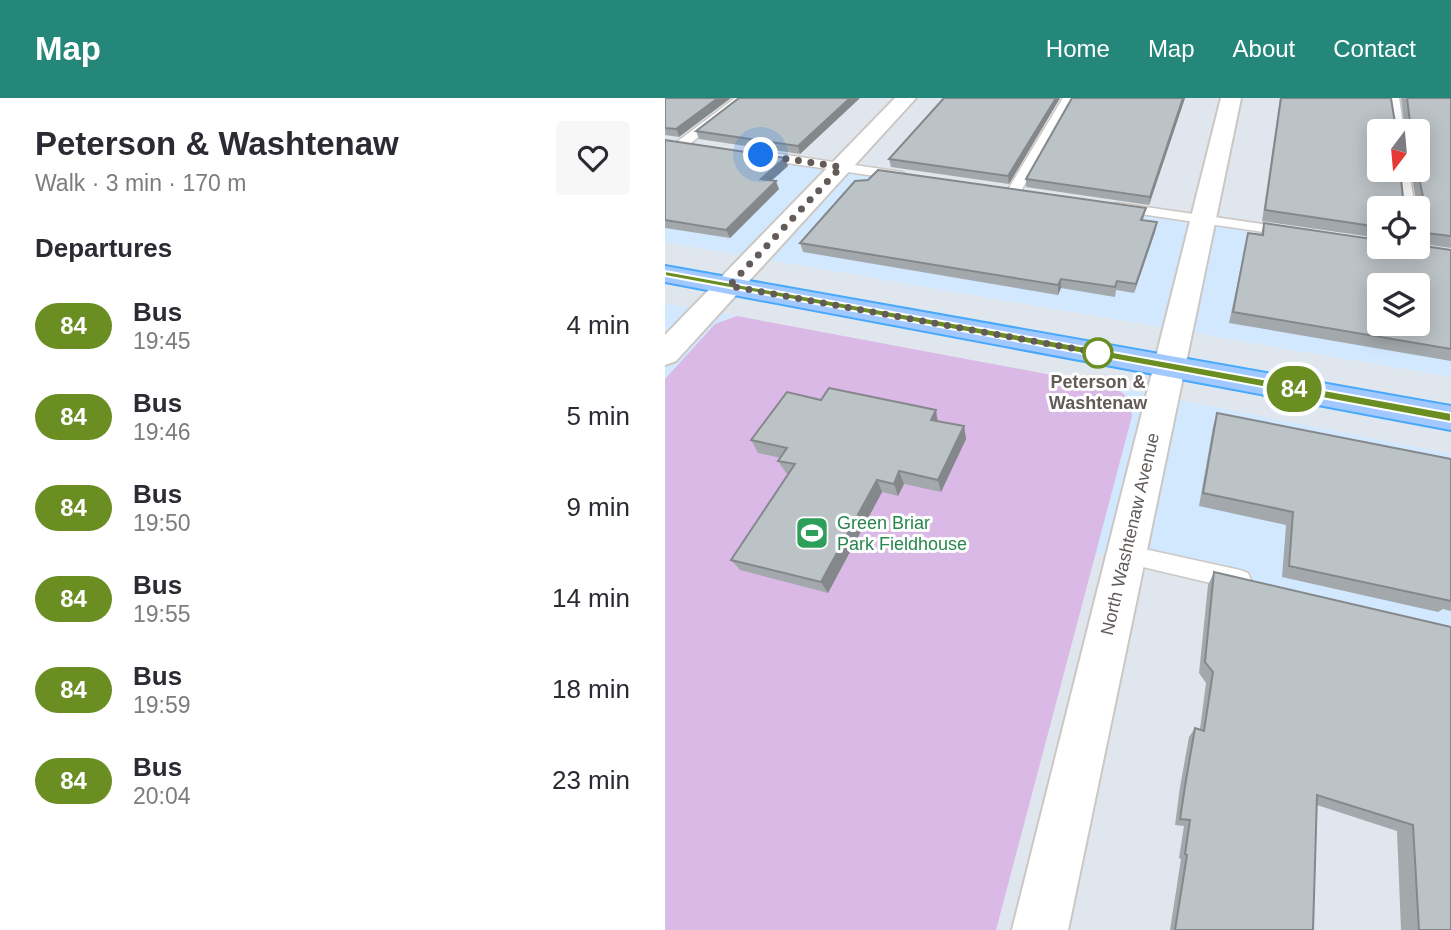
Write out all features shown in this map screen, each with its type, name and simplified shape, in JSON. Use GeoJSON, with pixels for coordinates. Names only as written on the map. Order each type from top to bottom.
{"type":"FeatureCollection","features":[{"type":"Feature","properties":{"kind":"main road"},"geometry":{"type":"LineString","coordinates":[[665,274],[1451,418]]}},
{"type":"Feature","properties":{"kind":"street"},"geometry":{"type":"LineString","coordinates":[[665,354],[906,98]]}},
{"type":"Feature","properties":{"kind":"street","name":"North Washtenaw Avenue"},"geometry":{"type":"LineString","coordinates":[[1040,930],[1231,98]]}},
{"type":"Feature","properties":{"kind":"lane"},"geometry":{"type":"LineString","coordinates":[[682,144],[742,98]]}},
{"type":"Feature","properties":{"kind":"lane"},"geometry":{"type":"LineString","coordinates":[[1014,191],[1069,98]]}},
{"type":"Feature","properties":{"kind":"lane"},"geometry":{"type":"LineString","coordinates":[[1394,98],[1397,119]]}},
{"type":"Feature","properties":{"kind":"lane"},"geometry":{"type":"LineString","coordinates":[[665,141],[709,147]]}},
{"type":"Feature","properties":{"kind":"lane"},"geometry":{"type":"LineString","coordinates":[[748,153],[910,177]]}},
{"type":"Feature","properties":{"kind":"lane"},"geometry":{"type":"LineString","coordinates":[[1105,205],[1310,235]]}},
{"type":"Feature","properties":{"kind":"lane"},"geometry":{"type":"LineString","coordinates":[[1126,554],[1265,586]]}},
{"type":"Feature","properties":{"kind":"shaded area"},"geometry":{"type":"Polygon","coordinates":[[[665,142],[1367,245],[1367,259],[1430,259],[1430,254],[1451,257],[1451,377],[665,242],[665,142]]]}},
{"type":"Feature","properties":{"kind":"shaded area"},"geometry":{"type":"Polygon","coordinates":[[[665,303],[737,316],[725,319],[665,379],[665,303]]]}},
{"type":"Feature","properties":{"kind":"shaded area"},"geometry":{"type":"Polygon","coordinates":[[[737,316],[1110,386],[1120,391],[1128,400],[1132,416],[996,930],[665,930],[665,379],[715,324],[737,316]]]}},
{"type":"Feature","properties":{"kind":"shaded area"},"geometry":{"type":"Polygon","coordinates":[[[1110,386],[1451,454],[1451,634],[1096,553],[1132,416],[1131,404],[1125,393],[1110,386]]]}},
{"type":"Feature","properties":{"kind":"building"},"geometry":{"type":"Polygon","coordinates":[[[665,98],[718,98],[676,129],[665,128],[665,98]]]}},
{"type":"Feature","properties":{"kind":"building"},"geometry":{"type":"Polygon","coordinates":[[[739,98],[850,98],[798,146],[696,131],[739,98]]]}},
{"type":"Feature","properties":{"kind":"building"},"geometry":{"type":"Polygon","coordinates":[[[944,98],[1056,98],[1008,176],[889,159],[944,98]]]}},
{"type":"Feature","properties":{"kind":"building"},"geometry":{"type":"Polygon","coordinates":[[[1072,98],[1183,98],[1150,197],[1026,179],[1072,98]]]}},
{"type":"Feature","properties":{"kind":"building"},"geometry":{"type":"Polygon","coordinates":[[[1281,98],[1391,98],[1394,119],[1367,119],[1367,182],[1401,182],[1403,196],[1367,196],[1367,225],[1265,210],[1281,98]]]}},
{"type":"Feature","properties":{"kind":"building"},"geometry":{"type":"Polygon","coordinates":[[[1407,98],[1451,98],[1451,236],[1430,234],[1430,196],[1423,196],[1420,182],[1430,182],[1430,119],[1410,119],[1407,98]]]}},
{"type":"Feature","properties":{"kind":"building"},"geometry":{"type":"Polygon","coordinates":[[[665,140],[785,158],[761,179],[776,181],[726,230],[665,220],[665,140]]]}},
{"type":"Feature","properties":{"kind":"building"},"geometry":{"type":"Polygon","coordinates":[[[878,170],[1146,208],[1141,220],[1157,222],[1136,284],[1117,281],[1115,287],[1061,279],[1058,285],[800,243],[855,181],[868,180],[878,170]]]}},
{"type":"Feature","properties":{"kind":"building"},"geometry":{"type":"Polygon","coordinates":[[[1264,223],[1367,238],[1367,259],[1430,259],[1430,247],[1451,250],[1451,349],[1374,336],[1430,336],[1430,273],[1367,273],[1367,335],[1233,312],[1248,233],[1263,235],[1264,223]]]}},
{"type":"Feature","properties":{"kind":"building","name":"Green Briar Park Fieldhouse"},"geometry":{"type":"Polygon","coordinates":[[[829,388],[936,410],[931,420],[964,426],[938,480],[899,471],[894,484],[877,480],[821,582],[731,560],[795,464],[778,461],[787,448],[751,440],[787,392],[821,400],[829,388]]]}},
{"type":"Feature","properties":{"kind":"building"},"geometry":{"type":"Polygon","coordinates":[[[1217,413],[1451,459],[1451,601],[1289,566],[1293,512],[1203,493],[1217,413]]]}},
{"type":"Feature","properties":{"kind":"building"},"geometry":{"type":"Polygon","coordinates":[[[1214,572],[1451,627],[1451,930],[1419,930],[1413,825],[1317,795],[1313,930],[1175,930],[1190,820],[1180,819],[1195,728],[1204,731],[1213,672],[1205,662],[1214,572]]]}},
{"type":"Feature","properties":{"kind":"bus line","name":"84"},"geometry":{"type":"LineString","coordinates":[[665,274],[1451,418]]}},
{"type":"Feature","properties":{"kind":"place","name":"Peterson & Washtenaw"},"geometry":{"type":"Point","coordinates":[1098,353]}},
{"type":"Feature","properties":{"kind":"place","name":"Green Briar Park Fieldhouse"},"geometry":{"type":"Point","coordinates":[812,533]}},
{"type":"Feature","properties":{"kind":"route"},"geometry":{"type":"LineString","coordinates":[[761,155],[841,167],[729,286],[1104,354],[1098,353]]}}]}
